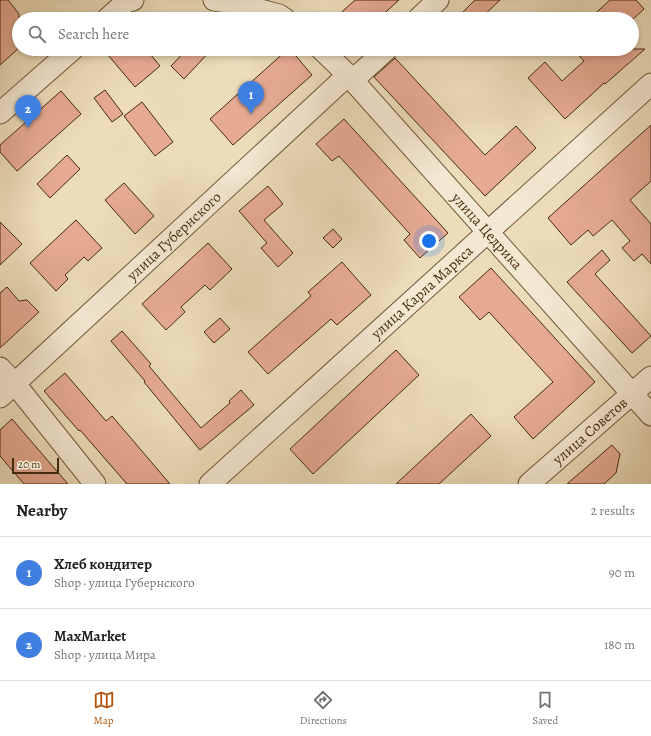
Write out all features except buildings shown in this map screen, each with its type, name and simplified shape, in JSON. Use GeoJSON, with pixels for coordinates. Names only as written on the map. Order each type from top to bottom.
{"type":"FeatureCollection","features":[{"type":"Feature","properties":{"kind":"street"},"geometry":{"type":"LineString","coordinates":[[214,0],[234,3],[268,12]]}},
{"type":"Feature","properties":{"kind":"street"},"geometry":{"type":"LineString","coordinates":[[425,12],[438,0]]}},
{"type":"Feature","properties":{"kind":"street"},"geometry":{"type":"LineString","coordinates":[[116,12],[130,1]]}},
{"type":"Feature","properties":{"kind":"street"},"geometry":{"type":"LineString","coordinates":[[0,114],[65,56]]}},
{"type":"Feature","properties":{"kind":"street","name":"улица Цедрика"},"geometry":{"type":"LineString","coordinates":[[329,56],[351,78],[651,414]]}},
{"type":"Feature","properties":{"kind":"street","name":"улица Губернского"},"geometry":{"type":"LineString","coordinates":[[8,391],[351,78],[378,56]]}},
{"type":"Feature","properties":{"kind":"street","name":"улица Карла Маркса"},"geometry":{"type":"LineString","coordinates":[[210,484],[651,84]]}},
{"type":"Feature","properties":{"kind":"street"},"geometry":{"type":"LineString","coordinates":[[0,368],[8,391],[95,484]]}},
{"type":"Feature","properties":{"kind":"street","name":"улица Советов"},"geometry":{"type":"LineString","coordinates":[[530,484],[651,377]]}},
{"type":"Feature","properties":{"kind":"place","name":"Хлеб кондитер"},"geometry":{"type":"Point","coordinates":[251,114]}},
{"type":"Feature","properties":{"kind":"place","name":"MaxMarket"},"geometry":{"type":"Point","coordinates":[28,128]}}]}
